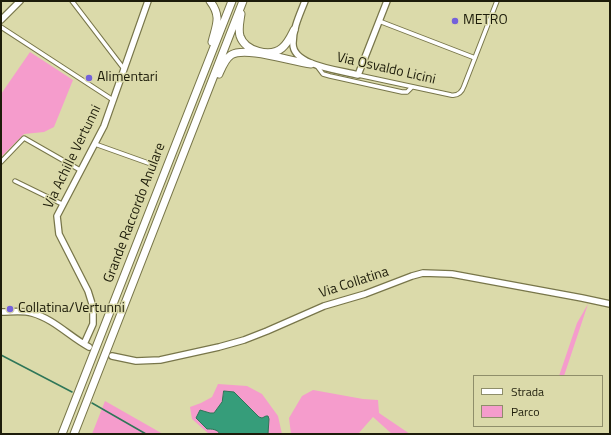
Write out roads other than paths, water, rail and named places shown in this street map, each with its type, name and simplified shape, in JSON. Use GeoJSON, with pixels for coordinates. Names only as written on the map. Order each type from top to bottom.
{"type":"FeatureCollection","features":[{"type":"Feature","properties":{"kind":"highway"},"geometry":{"type":"LineString","coordinates":[[202,77],[218,21],[217,12],[210,1]]}},
{"type":"Feature","properties":{"kind":"highway","name":"Grande Raccordo Anulare"},"geometry":{"type":"LineString","coordinates":[[62,434],[232,1]]}},
{"type":"Feature","properties":{"kind":"highway"},"geometry":{"type":"LineString","coordinates":[[244,1],[240,16],[239,34],[243,42],[251,48],[267,53],[279,50],[286,44],[294,30]]}},
{"type":"Feature","properties":{"kind":"highway","name":"Grande Raccordo Anulare"},"geometry":{"type":"LineString","coordinates":[[74,434],[201,107],[244,1]]}},
{"type":"Feature","properties":{"kind":"highway"},"geometry":{"type":"LineString","coordinates":[[201,107],[230,55],[239,52],[252,52],[314,64]]}},
{"type":"Feature","properties":{"kind":"street"},"geometry":{"type":"LineString","coordinates":[[1,20],[20,1]]}},
{"type":"Feature","properties":{"kind":"street"},"geometry":{"type":"LineString","coordinates":[[72,1],[124,70]]}},
{"type":"Feature","properties":{"kind":"street","name":"Via Achille Vertunni"},"geometry":{"type":"LineString","coordinates":[[1,312],[25,312],[36,314],[86,346],[92,324],[93,307],[88,291],[59,234],[56,219],[62,204],[104,126],[148,1]]}},
{"type":"Feature","properties":{"kind":"street"},"geometry":{"type":"LineString","coordinates":[[305,1],[294,30],[294,51],[299,57],[314,64],[323,74],[336,78],[402,92],[407,92],[412,87]]}},
{"type":"Feature","properties":{"kind":"street"},"geometry":{"type":"LineString","coordinates":[[358,75],[387,1]]}},
{"type":"Feature","properties":{"kind":"street"},"geometry":{"type":"LineString","coordinates":[[379,21],[475,58],[497,1]]}},
{"type":"Feature","properties":{"kind":"street"},"geometry":{"type":"LineString","coordinates":[[1,27],[113,100]]}},
{"type":"Feature","properties":{"kind":"street","name":"Via Osvaldo Licini"},"geometry":{"type":"LineString","coordinates":[[314,64],[412,87],[456,95],[464,86],[475,58]]}},
{"type":"Feature","properties":{"kind":"street"},"geometry":{"type":"LineString","coordinates":[[1,162],[24,138],[80,170]]}},
{"type":"Feature","properties":{"kind":"street"},"geometry":{"type":"LineString","coordinates":[[95,144],[150,164]]}},
{"type":"Feature","properties":{"kind":"street"},"geometry":{"type":"LineString","coordinates":[[15,181],[62,204]]}},
{"type":"Feature","properties":{"kind":"street","name":"Via Collatina"},"geometry":{"type":"LineString","coordinates":[[112,356],[136,361],[160,360],[219,347],[244,340],[324,306],[365,294],[412,276],[423,274],[452,274],[610,304]]}},
{"type":"Feature","properties":{"kind":"waterway"},"geometry":{"type":"LineString","coordinates":[[1,355],[72,392]]}},
{"type":"Feature","properties":{"kind":"waterway"},"geometry":{"type":"LineString","coordinates":[[92,403],[146,434]]}},
{"type":"Feature","properties":{"kind":"place","name":"METRO"},"geometry":{"type":"Point","coordinates":[455,21]}},
{"type":"Feature","properties":{"kind":"place","name":"Alimentari"},"geometry":{"type":"Point","coordinates":[89,78]}},
{"type":"Feature","properties":{"kind":"place","name":"Collatina/Vertunni"},"geometry":{"type":"Point","coordinates":[10,309]}}]}
